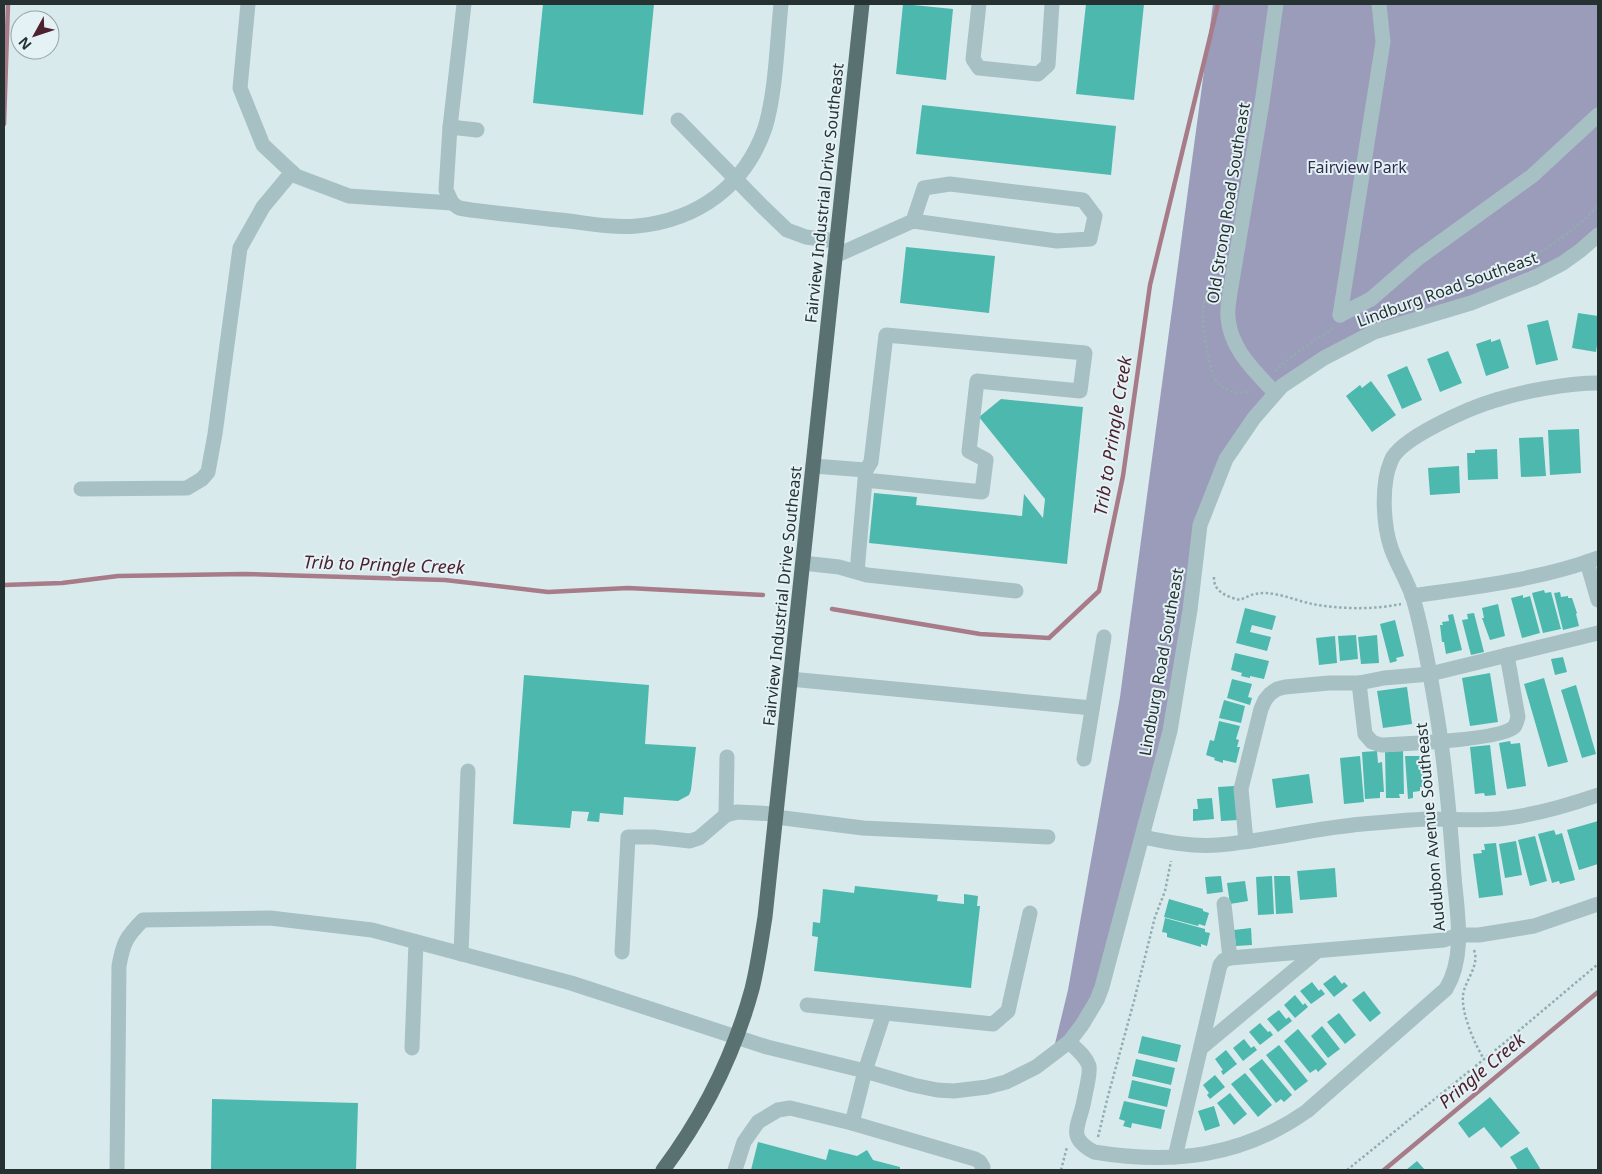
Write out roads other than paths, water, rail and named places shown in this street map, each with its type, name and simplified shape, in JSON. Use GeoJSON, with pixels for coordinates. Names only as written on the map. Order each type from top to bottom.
{"type":"FeatureCollection","features":[{"type":"Feature","properties":{"kind":"main road","name":"Fairview Industrial Drive Southeast"},"geometry":{"type":"LineString","coordinates":[[663,1170],[681,1145],[716,1085],[737,1038],[758,961],[765,917],[862,4]]}},
{"type":"Feature","properties":{"kind":"street"},"geometry":{"type":"LineString","coordinates":[[248,4],[240,88],[263,145],[296,176],[349,196],[452,203]]}},
{"type":"Feature","properties":{"kind":"street"},"geometry":{"type":"LineString","coordinates":[[464,4],[450,127],[446,190],[452,203],[459,208],[471,210],[615,226],[637,226],[669,220],[713,199],[736,180],[754,154],[768,115],[781,4]]}},
{"type":"Feature","properties":{"kind":"street"},"geometry":{"type":"LineString","coordinates":[[979,4],[972,58],[979,68],[1038,74],[1048,65],[1052,4]]}},
{"type":"Feature","properties":{"kind":"street","name":"Old Strong Road Southeast"},"geometry":{"type":"LineString","coordinates":[[1275,393],[1241,354],[1232,336],[1228,316],[1230,293],[1276,4]]}},
{"type":"Feature","properties":{"kind":"street"},"geometry":{"type":"LineString","coordinates":[[1379,4],[1383,42],[1340,315],[1371,299],[1417,259],[1532,176],[1598,115]]}},
{"type":"Feature","properties":{"kind":"street"},"geometry":{"type":"LineString","coordinates":[[678,120],[787,230],[836,248],[913,221],[1057,241],[1090,239],[1095,216],[1083,200],[950,184],[924,188],[913,221]]}},
{"type":"Feature","properties":{"kind":"street"},"geometry":{"type":"LineString","coordinates":[[450,127],[478,130]]}},
{"type":"Feature","properties":{"kind":"street"},"geometry":{"type":"LineString","coordinates":[[81,489],[187,488],[202,479],[208,472],[215,434],[240,248],[263,207],[292,172]]}},
{"type":"Feature","properties":{"kind":"street","name":"Lindburg Road Southeast"},"geometry":{"type":"LineString","coordinates":[[118,1170],[119,966],[122,949],[129,934],[143,920],[270,918],[372,930],[571,983],[767,1047],[913,1085],[937,1090],[987,1087],[1022,1075],[1052,1056],[1069,1042],[1090,1013],[1102,987],[1170,731],[1190,610],[1200,525],[1226,459],[1254,418],[1282,386],[1324,358],[1374,332],[1471,302],[1534,278],[1596,243]]}},
{"type":"Feature","properties":{"kind":"street"},"geometry":{"type":"LineString","coordinates":[[813,466],[866,475],[982,492],[986,460],[969,452],[977,381],[1080,391],[1085,353],[886,335],[871,462],[866,475],[857,572]]}},
{"type":"Feature","properties":{"kind":"street","name":"Audubon Avenue Southeast"},"geometry":{"type":"LineString","coordinates":[[1069,1042],[1086,1060],[1090,1073],[1076,1126],[1076,1133],[1080,1141],[1087,1148],[1094,1152],[1142,1158],[1197,1155],[1244,1144],[1286,1126],[1307,1110],[1446,989],[1453,979],[1456,968],[1458,934],[1450,820],[1430,674],[1392,550],[1385,516],[1386,481],[1391,459],[1409,440],[1450,418],[1496,400],[1584,383],[1598,383]]}},
{"type":"Feature","properties":{"kind":"street"},"geometry":{"type":"LineString","coordinates":[[1408,599],[1493,585],[1592,560],[1598,600]]}},
{"type":"Feature","properties":{"kind":"street"},"geometry":{"type":"LineString","coordinates":[[803,563],[839,567],[866,575],[1016,591]]}},
{"type":"Feature","properties":{"kind":"street"},"geometry":{"type":"LineString","coordinates":[[1246,842],[1241,789],[1261,709],[1265,700],[1277,689],[1329,683],[1359,683],[1384,678],[1430,674],[1598,633]]}},
{"type":"Feature","properties":{"kind":"street"},"geometry":{"type":"LineString","coordinates":[[1084,759],[1104,637]]}},
{"type":"Feature","properties":{"kind":"street"},"geometry":{"type":"LineString","coordinates":[[1359,683],[1364,728],[1367,738],[1372,742],[1381,745],[1440,742],[1505,733],[1515,727],[1518,717],[1507,655]]}},
{"type":"Feature","properties":{"kind":"street"},"geometry":{"type":"LineString","coordinates":[[790,679],[1092,708]]}},
{"type":"Feature","properties":{"kind":"street"},"geometry":{"type":"LineString","coordinates":[[726,815],[727,757]]}},
{"type":"Feature","properties":{"kind":"street"},"geometry":{"type":"LineString","coordinates":[[461,954],[468,771]]}},
{"type":"Feature","properties":{"kind":"street"},"geometry":{"type":"LineString","coordinates":[[1143,836],[1197,845],[1217,845],[1340,826],[1429,819],[1499,819],[1526,816],[1552,810],[1598,795]]}},
{"type":"Feature","properties":{"kind":"street"},"geometry":{"type":"LineString","coordinates":[[622,952],[628,837],[654,837],[690,841],[699,838],[726,815],[737,812],[776,815],[863,828],[1048,837]]}},
{"type":"Feature","properties":{"kind":"street"},"geometry":{"type":"LineString","coordinates":[[1224,904],[1230,958]]}},
{"type":"Feature","properties":{"kind":"street"},"geometry":{"type":"LineString","coordinates":[[1175,1157],[1220,965],[1224,960],[1444,940],[1458,934],[1479,935],[1534,926],[1598,904]]}},
{"type":"Feature","properties":{"kind":"street"},"geometry":{"type":"LineString","coordinates":[[807,1005],[993,1024],[1008,1012],[1030,913]]}},
{"type":"Feature","properties":{"kind":"street"},"geometry":{"type":"LineString","coordinates":[[412,1048],[416,942]]}},
{"type":"Feature","properties":{"kind":"street"},"geometry":{"type":"LineString","coordinates":[[1201,1048],[1316,952]]}},
{"type":"Feature","properties":{"kind":"street"},"geometry":{"type":"LineString","coordinates":[[852,1123],[865,1071],[884,1012]]}},
{"type":"Feature","properties":{"kind":"street"},"geometry":{"type":"LineString","coordinates":[[735,1170],[744,1142],[758,1122],[778,1110],[790,1108],[852,1123],[975,1159],[980,1162],[983,1167],[982,1170]]}},
{"type":"Feature","properties":{"kind":"waterway","name":"Trib to Pringle Creek"},"geometry":{"type":"LineString","coordinates":[[4,124],[8,4]]}},
{"type":"Feature","properties":{"kind":"waterway","name":"Trib to Pringle Creek"},"geometry":{"type":"LineString","coordinates":[[832,609],[980,634],[1049,638],[1099,591],[1123,476],[1150,285],[1218,4]]}},
{"type":"Feature","properties":{"kind":"waterway","name":"Trib to Pringle Creek"},"geometry":{"type":"LineString","coordinates":[[4,585],[62,583],[118,576],[244,574],[445,580],[548,592],[628,588],[763,595]]}},
{"type":"Feature","properties":{"kind":"waterway","name":"Pringle Creek"},"geometry":{"type":"LineString","coordinates":[[1384,1170],[1598,992]]}},
{"type":"Feature","properties":{"kind":"park label","name":"Fairview Park"},"geometry":{"type":"Point","coordinates":[1357,167]}}]}
